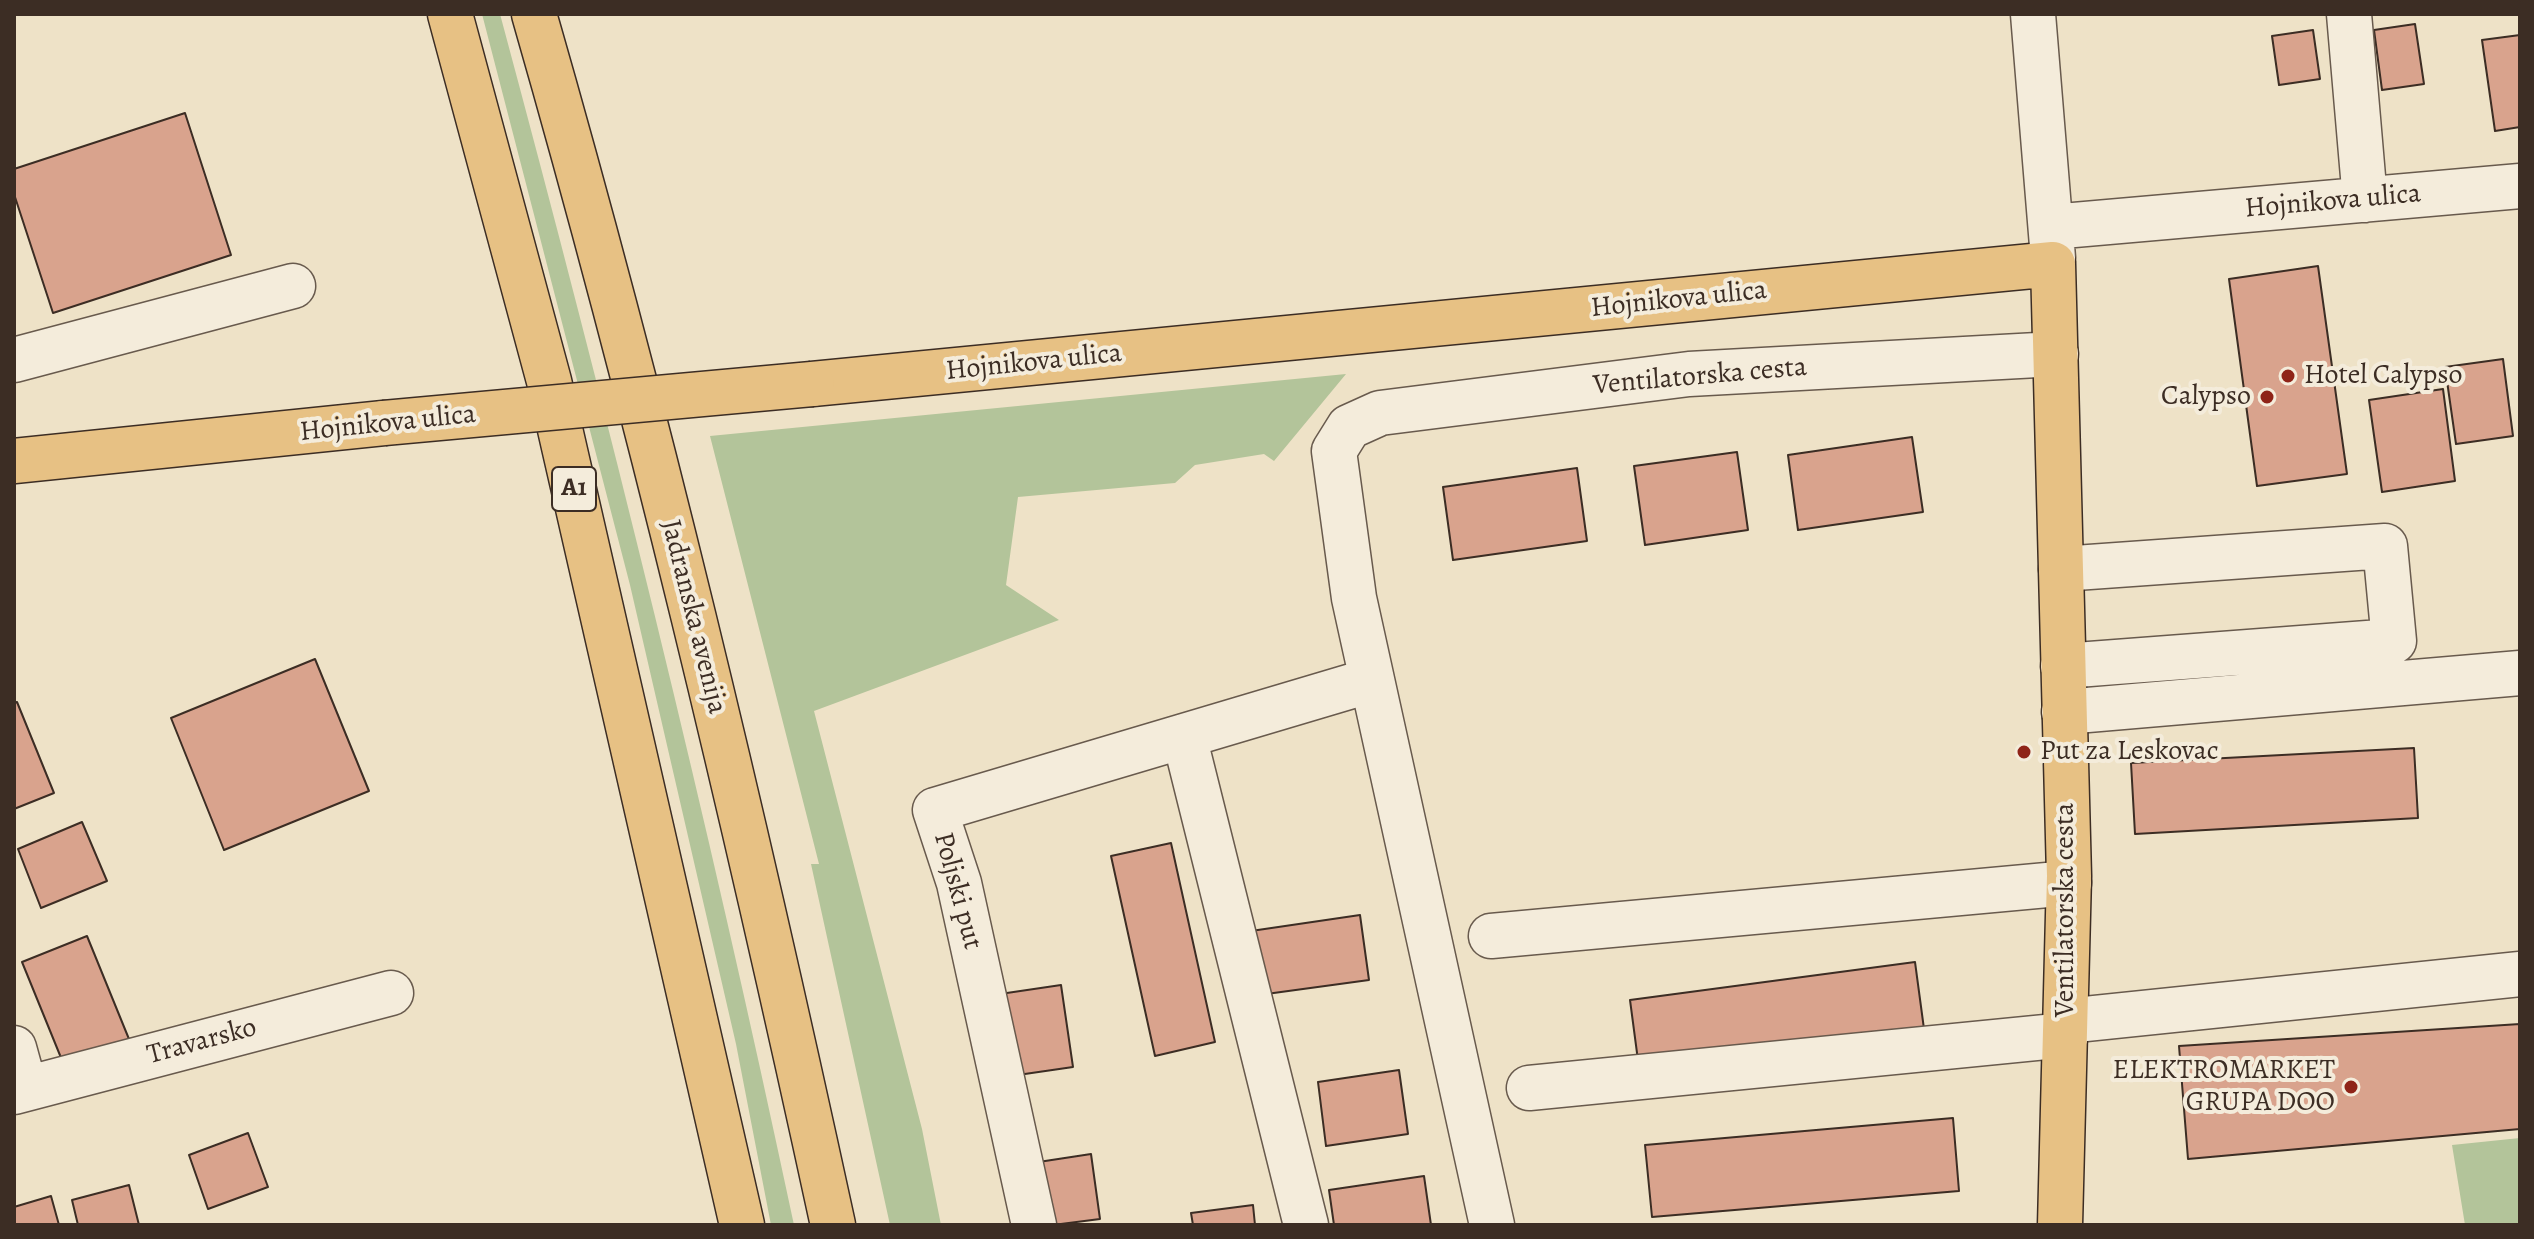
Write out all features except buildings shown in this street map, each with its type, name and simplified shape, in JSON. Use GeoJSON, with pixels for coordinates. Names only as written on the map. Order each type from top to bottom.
{"type":"FeatureCollection","features":[{"type":"Feature","properties":{"kind":"main road","name":"A1"},"geometry":{"type":"LineString","coordinates":[[450,14],[549,381],[742,1225]]}},
{"type":"Feature","properties":{"kind":"main road","name":"Jadranska avenija"},"geometry":{"type":"LineString","coordinates":[[534,14],[644,415],[734,787],[833,1225]]}},
{"type":"Feature","properties":{"kind":"main road","name":"Ventilatorska cesta"},"geometry":{"type":"LineString","coordinates":[[2052,246],[2069,883],[2060,1225]]}},
{"type":"Feature","properties":{"kind":"main road","name":"Hojnikova ulica"},"geometry":{"type":"LineString","coordinates":[[14,461],[812,384],[2052,246]]}},
{"type":"Feature","properties":{"kind":"street"},"geometry":{"type":"LineString","coordinates":[[2033,14],[2052,246]]}},
{"type":"Feature","properties":{"kind":"street"},"geometry":{"type":"LineString","coordinates":[[2349,14],[2365,200]]}},
{"type":"Feature","properties":{"kind":"street","name":"Hojnikova ulica"},"geometry":{"type":"LineString","coordinates":[[2052,246],[2365,200],[2520,186]]}},
{"type":"Feature","properties":{"kind":"street"},"geometry":{"type":"LineString","coordinates":[[14,360],[293,286]]}},
{"type":"Feature","properties":{"kind":"street","name":"Ventilatorska cesta"},"geometry":{"type":"LineString","coordinates":[[1372,680],[1354,598],[1334,451],[1349,427],[1380,413],[1689,374],[2056,354]]}},
{"type":"Feature","properties":{"kind":"street"},"geometry":{"type":"LineString","coordinates":[[2061,569],[2385,546],[2394,641],[2063,666]]}},
{"type":"Feature","properties":{"kind":"street"},"geometry":{"type":"LineString","coordinates":[[2064,712],[2520,673]]}},
{"type":"Feature","properties":{"kind":"street"},"geometry":{"type":"LineString","coordinates":[[1372,680],[1492,1225]]}},
{"type":"Feature","properties":{"kind":"street","name":"Poljski put"},"geometry":{"type":"LineString","coordinates":[[1034,1225],[959,883],[935,810],[1372,680]]}},
{"type":"Feature","properties":{"kind":"street"},"geometry":{"type":"LineString","coordinates":[[1184,736],[1306,1225]]}},
{"type":"Feature","properties":{"kind":"street"},"geometry":{"type":"LineString","coordinates":[[1491,936],[2069,883]]}},
{"type":"Feature","properties":{"kind":"street"},"geometry":{"type":"LineString","coordinates":[[1529,1088],[2520,974]]}},
{"type":"Feature","properties":{"kind":"street","name":"Travarsko"},"geometry":{"type":"LineString","coordinates":[[18,1076],[391,993]]}},
{"type":"Feature","properties":{"kind":"green space"},"geometry":{"type":"Polygon","coordinates":[[[482,14],[500,14],[579,315],[692,769],[794,1225],[771,1225],[736,1044],[630,585],[482,14]]]}},
{"type":"Feature","properties":{"kind":"green space"},"geometry":{"type":"Polygon","coordinates":[[[1346,374],[1274,461],[1264,454],[1195,465],[1175,483],[1018,497],[1006,585],[1059,620],[814,711],[922,1129],[941,1225],[890,1225],[811,864],[819,864],[710,436],[1346,374]]]}},
{"type":"Feature","properties":{"kind":"green space"},"geometry":{"type":"Polygon","coordinates":[[[2520,1138],[2520,1225],[2465,1225],[2452,1145],[2520,1138]]]}},
{"type":"Feature","properties":{"kind":"place","name":"Hotel Calypso"},"geometry":{"type":"Point","coordinates":[2288,376]}},
{"type":"Feature","properties":{"kind":"place","name":"Calypso"},"geometry":{"type":"Point","coordinates":[2267,397]}},
{"type":"Feature","properties":{"kind":"place","name":"Put za Leskovac"},"geometry":{"type":"Point","coordinates":[2024,752]}},
{"type":"Feature","properties":{"kind":"place","name":"ELEKTROMARKET GRUPA DOO"},"geometry":{"type":"Point","coordinates":[2351,1087]}}]}
